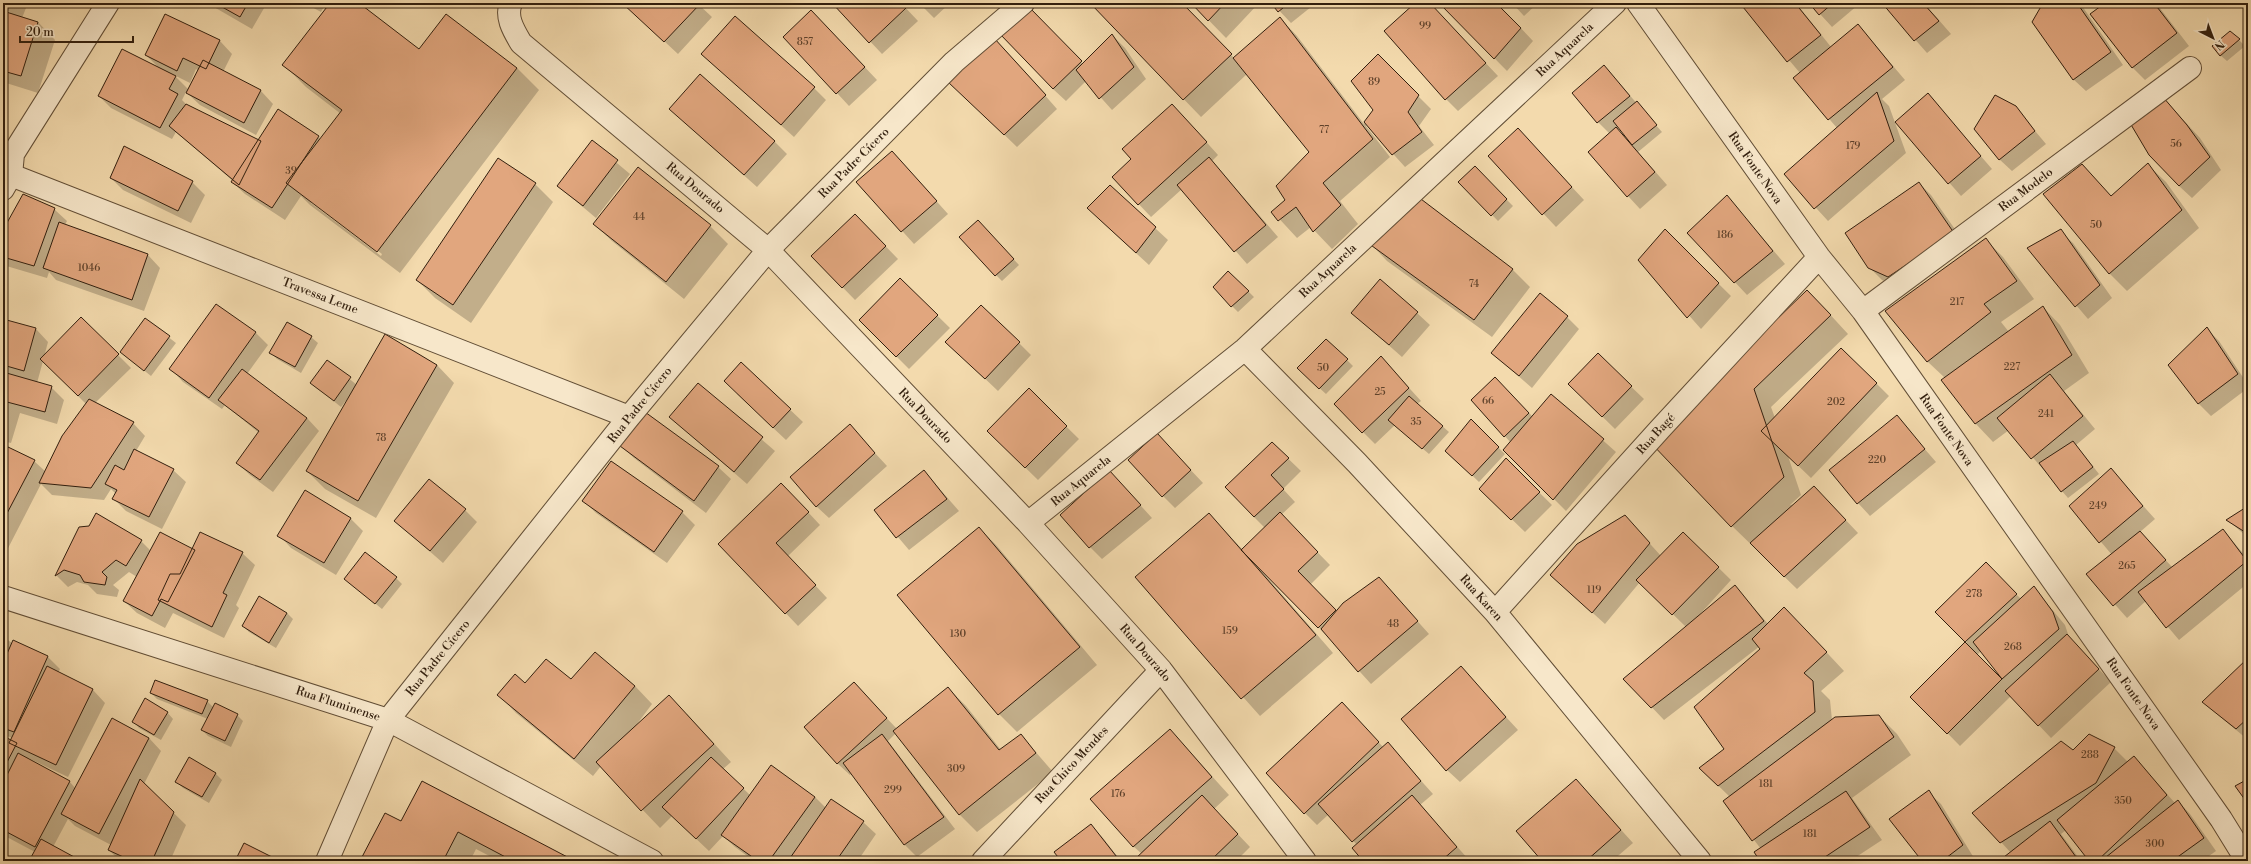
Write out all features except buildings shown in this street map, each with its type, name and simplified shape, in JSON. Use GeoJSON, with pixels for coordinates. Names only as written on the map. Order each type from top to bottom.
{"type":"FeatureCollection","features":[{"type":"Feature","properties":{"kind":"street"},"geometry":{"type":"LineString","coordinates":[[7,182],[13,154],[108,3]]}},
{"type":"Feature","properties":{"kind":"street","name":"Rua Padre Cícero"},"geometry":{"type":"LineString","coordinates":[[327,861],[388,720],[629,417],[768,250],[954,62],[1023,3]]}},
{"type":"Feature","properties":{"kind":"street","name":"Rua Aquarela"},"geometry":{"type":"LineString","coordinates":[[1028,524],[1245,349],[1615,3]]}},
{"type":"Feature","properties":{"kind":"street","name":"Rua Fonte Nova"},"geometry":{"type":"LineString","coordinates":[[1638,3],[1819,257],[1862,311],[2221,819],[2247,861]]}},
{"type":"Feature","properties":{"kind":"street","name":"Rua Dourado"},"geometry":{"type":"LineString","coordinates":[[509,7],[512,27],[521,43],[768,250],[1028,524],[1161,670],[1305,861]]}},
{"type":"Feature","properties":{"kind":"street","name":"Rua Modelo"},"geometry":{"type":"LineString","coordinates":[[1862,311],[2190,68]]}},
{"type":"Feature","properties":{"kind":"street","name":"Travessa Leme"},"geometry":{"type":"LineString","coordinates":[[7,182],[629,417]]}},
{"type":"Feature","properties":{"kind":"street","name":"Rua Bagé"},"geometry":{"type":"LineString","coordinates":[[1495,612],[1660,429],[1819,257]]}},
{"type":"Feature","properties":{"kind":"street","name":"Rua Karen"},"geometry":{"type":"LineString","coordinates":[[1245,349],[1357,463],[1495,612],[1700,861]]}},
{"type":"Feature","properties":{"kind":"street","name":"Rua Fluminense"},"geometry":{"type":"LineString","coordinates":[[3,597],[388,720],[652,861]]}},
{"type":"Feature","properties":{"kind":"street","name":"Rua Chico Mendes"},"geometry":{"type":"LineString","coordinates":[[983,861],[1161,670]]}}]}
